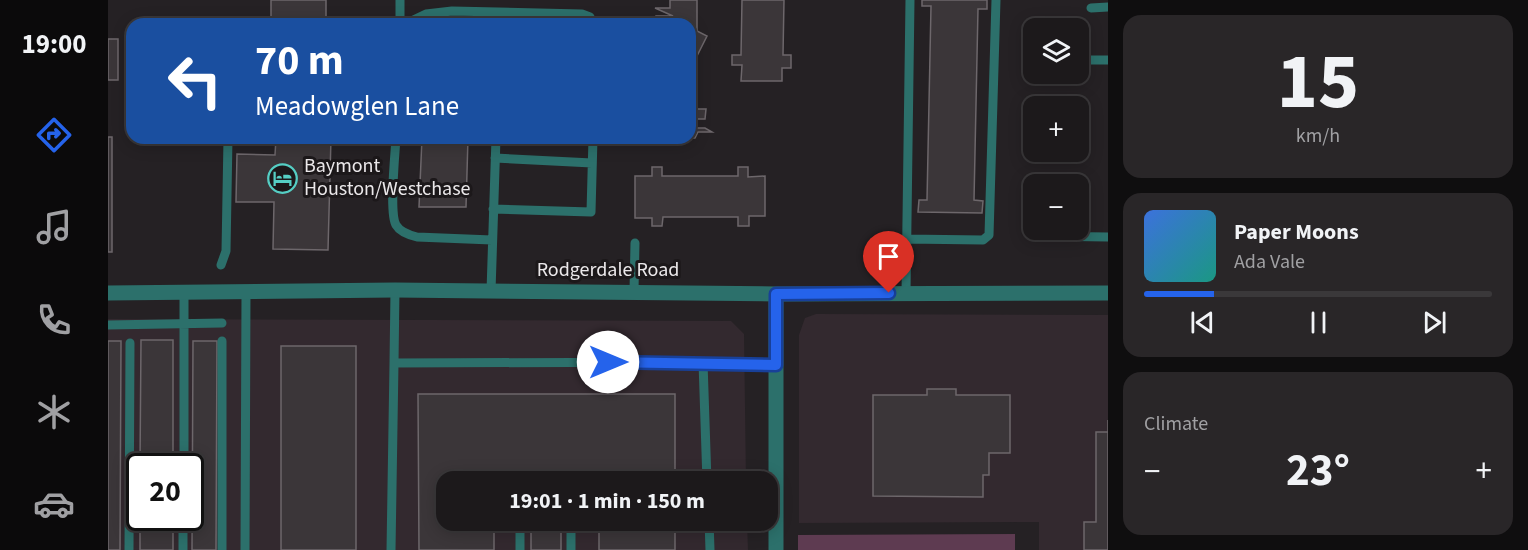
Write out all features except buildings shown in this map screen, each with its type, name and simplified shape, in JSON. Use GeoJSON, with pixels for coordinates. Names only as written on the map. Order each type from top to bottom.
{"type":"FeatureCollection","features":[{"type":"Feature","properties":{"kind":"street","name":"Rodgerdale Road"},"geometry":{"type":"LineString","coordinates":[[108,293],[395,290],[776,294],[1108,293]]}},
{"type":"Feature","properties":{"kind":"street"},"geometry":{"type":"LineString","coordinates":[[776,294],[776,550]]}},
{"type":"Feature","properties":{"kind":"lane"},"geometry":{"type":"LineString","coordinates":[[400,0],[400,18]]}},
{"type":"Feature","properties":{"kind":"lane"},"geometry":{"type":"LineString","coordinates":[[906,293],[910,0]]}},
{"type":"Feature","properties":{"kind":"lane"},"geometry":{"type":"LineString","coordinates":[[906,239],[983,240],[991,230],[996,0]]}},
{"type":"Feature","properties":{"kind":"lane"},"geometry":{"type":"LineString","coordinates":[[1091,8],[1108,7]]}},
{"type":"Feature","properties":{"kind":"lane"},"geometry":{"type":"LineString","coordinates":[[418,18],[426,14],[452,11],[582,14],[590,18]]}},
{"type":"Feature","properties":{"kind":"lane"},"geometry":{"type":"LineString","coordinates":[[1090,60],[1108,60]]}},
{"type":"Feature","properties":{"kind":"lane"},"geometry":{"type":"LineString","coordinates":[[221,265],[226,251],[228,144]]}},
{"type":"Feature","properties":{"kind":"lane"},"geometry":{"type":"LineString","coordinates":[[396,144],[394,212],[396,225],[405,233],[417,237],[492,240]]}},
{"type":"Feature","properties":{"kind":"lane"},"geometry":{"type":"LineString","coordinates":[[491,291],[496,144]]}},
{"type":"Feature","properties":{"kind":"lane"},"geometry":{"type":"LineString","coordinates":[[493,208],[591,212],[592,144]]}},
{"type":"Feature","properties":{"kind":"lane"},"geometry":{"type":"LineString","coordinates":[[495,158],[592,163]]}},
{"type":"Feature","properties":{"kind":"lane"},"geometry":{"type":"LineString","coordinates":[[1089,237],[1108,237]]}},
{"type":"Feature","properties":{"kind":"lane"},"geometry":{"type":"LineString","coordinates":[[634,291],[635,243]]}},
{"type":"Feature","properties":{"kind":"lane"},"geometry":{"type":"LineString","coordinates":[[391,550],[395,290]]}},
{"type":"Feature","properties":{"kind":"lane"},"geometry":{"type":"LineString","coordinates":[[184,292],[184,453]]}},
{"type":"Feature","properties":{"kind":"lane"},"geometry":{"type":"LineString","coordinates":[[245,550],[246,292]]}},
{"type":"Feature","properties":{"kind":"lane"},"geometry":{"type":"LineString","coordinates":[[108,325],[222,323]]}},
{"type":"Feature","properties":{"kind":"lane"},"geometry":{"type":"LineString","coordinates":[[222,341],[222,550]]}},
{"type":"Feature","properties":{"kind":"lane"},"geometry":{"type":"LineString","coordinates":[[129,550],[130,343]]}},
{"type":"Feature","properties":{"kind":"lane"},"geometry":{"type":"LineString","coordinates":[[394,363],[703,362],[776,365]]}},
{"type":"Feature","properties":{"kind":"lane"},"geometry":{"type":"LineString","coordinates":[[703,362],[707,471]]}},
{"type":"Feature","properties":{"kind":"lane"},"geometry":{"type":"LineString","coordinates":[[183,531],[183,550]]}},
{"type":"Feature","properties":{"kind":"lane"},"geometry":{"type":"LineString","coordinates":[[520,531],[520,550]]}},
{"type":"Feature","properties":{"kind":"lane"},"geometry":{"type":"LineString","coordinates":[[571,531],[571,550]]}},
{"type":"Feature","properties":{"kind":"lane"},"geometry":{"type":"LineString","coordinates":[[709,531],[710,550]]}},
{"type":"Feature","properties":{"kind":"shaded area"},"geometry":{"type":"Polygon","coordinates":[[[816,314],[1108,315],[1108,550],[1039,550],[1039,522],[799,523],[799,335],[805,318],[816,314]]]}},
{"type":"Feature","properties":{"kind":"shaded area"},"geometry":{"type":"Polygon","coordinates":[[[108,319],[731,321],[744,334],[746,471],[436,471],[436,531],[747,531],[748,550],[108,550],[108,319]]]}},
{"type":"Feature","properties":{"kind":"shaded area"},"geometry":{"type":"Polygon","coordinates":[[[1015,534],[1015,550],[798,550],[798,535],[1015,534]]]}},
{"type":"Feature","properties":{"kind":"place","name":"Baymont Houston/Westchase"},"geometry":{"type":"Point","coordinates":[283,178]}},
{"type":"Feature","properties":{"kind":"route"},"geometry":{"type":"LineString","coordinates":[[608,362],[776,365],[776,294],[889,293]]}}]}
